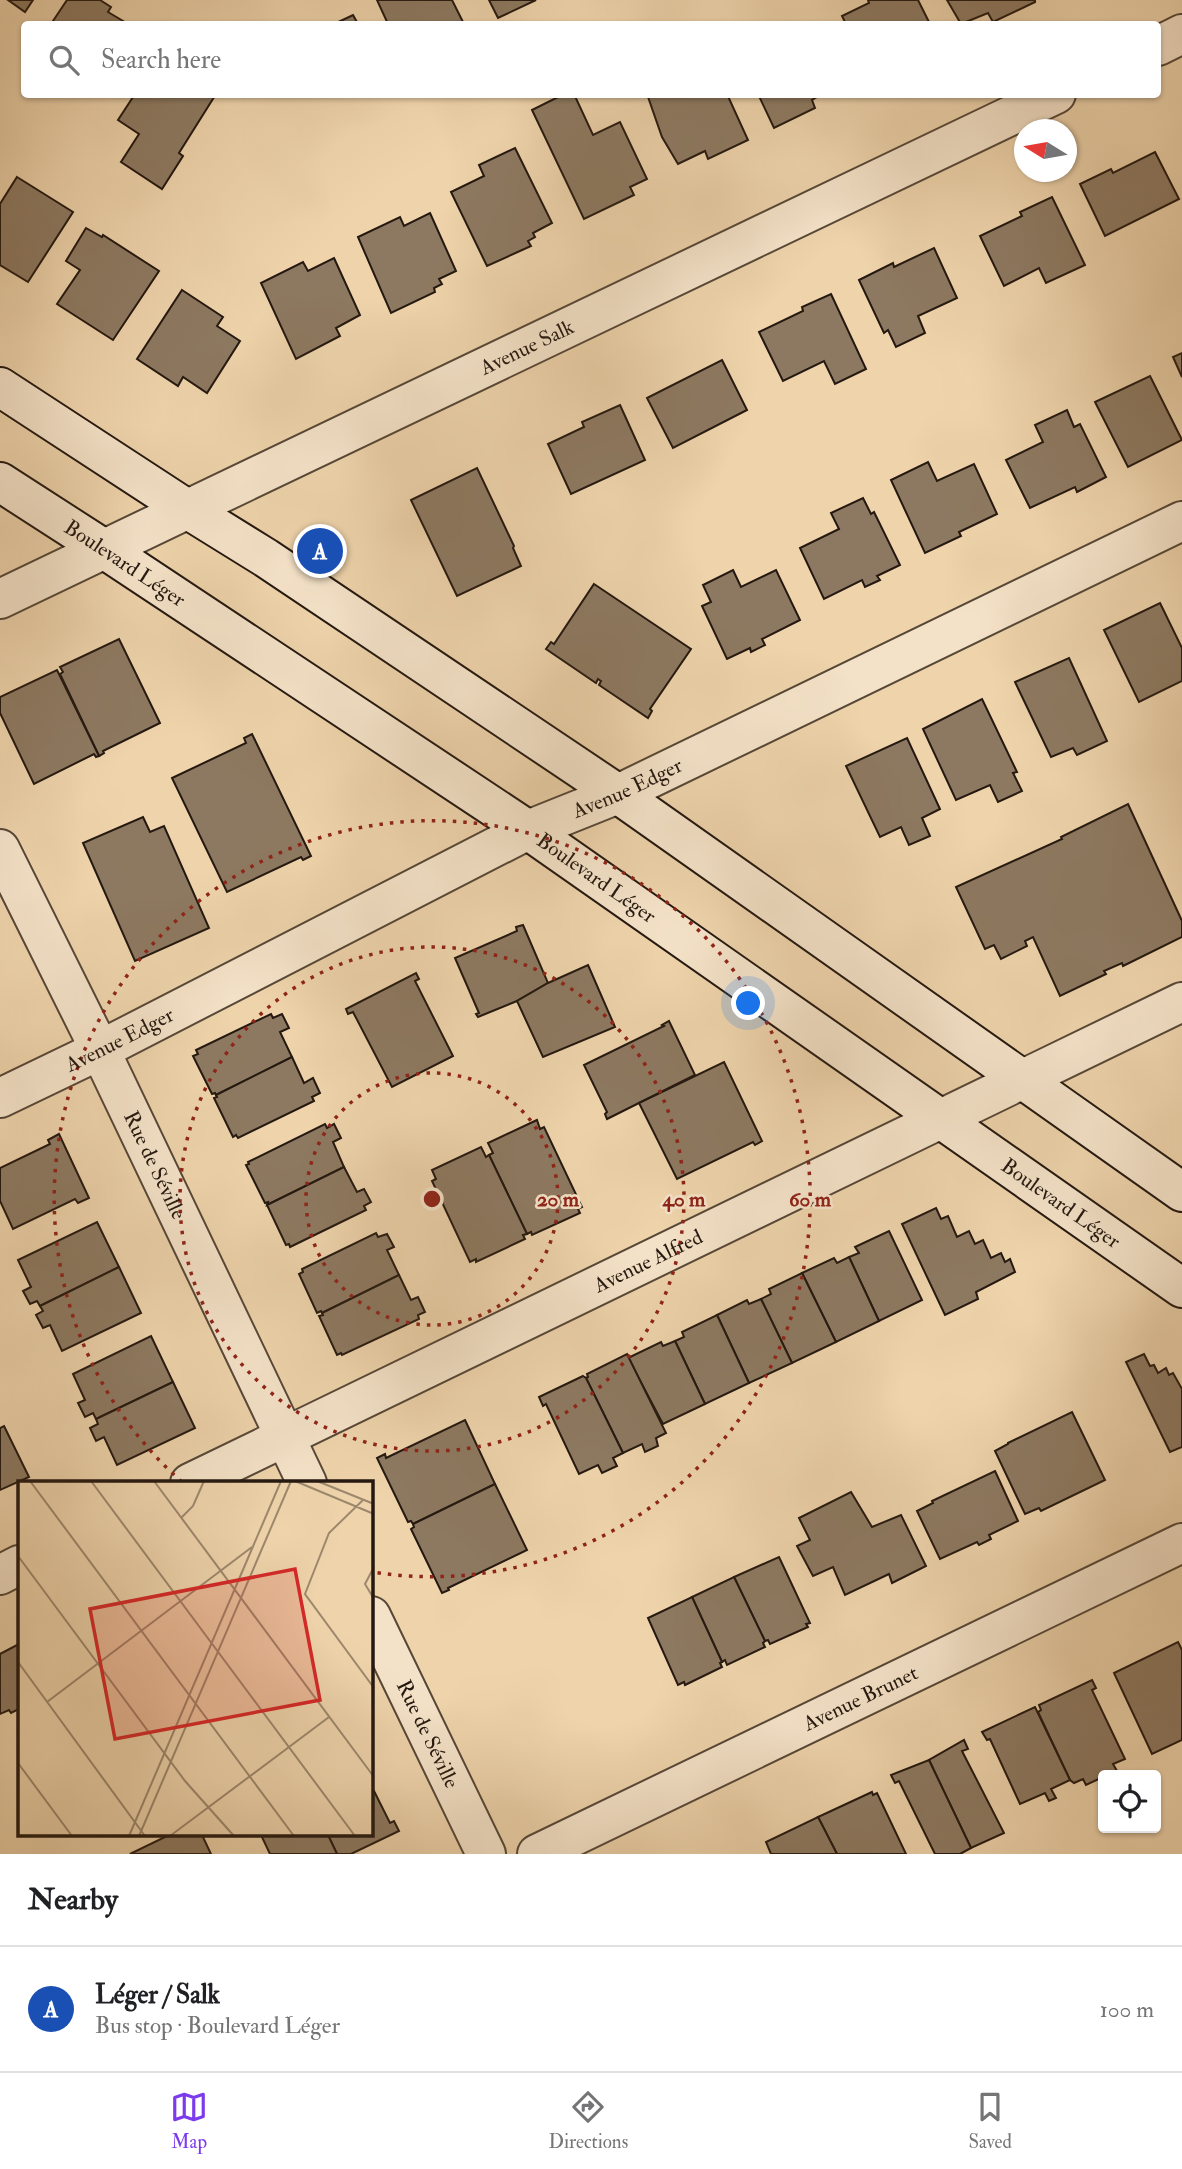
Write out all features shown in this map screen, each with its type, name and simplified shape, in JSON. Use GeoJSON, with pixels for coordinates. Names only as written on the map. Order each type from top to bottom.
{"type":"FeatureCollection","features":[{"type":"Feature","properties":{"kind":"street"},"geometry":{"type":"LineString","coordinates":[[1161,44],[1182,34]]}},
{"type":"Feature","properties":{"kind":"street","name":"Avenue Salk"},"geometry":{"type":"LineString","coordinates":[[0,599],[1048,98]]}},
{"type":"Feature","properties":{"kind":"street"},"geometry":{"type":"LineString","coordinates":[[0,387],[266,558],[618,794],[1182,1192]]}},
{"type":"Feature","properties":{"kind":"street","name":"Boulevard Léger"},"geometry":{"type":"LineString","coordinates":[[0,482],[528,830],[1182,1289]]}},
{"type":"Feature","properties":{"kind":"street","name":"Avenue Edger"},"geometry":{"type":"LineString","coordinates":[[0,1098],[100,1050],[528,830],[618,794],[1182,521]]}},
{"type":"Feature","properties":{"kind":"street","name":"Rue de Séville"},"geometry":{"type":"LineString","coordinates":[[0,849],[100,1050],[306,1481]]}},
{"type":"Feature","properties":{"kind":"street","name":"Avenue Alfred"},"geometry":{"type":"LineString","coordinates":[[194,1481],[1182,1002]]}},
{"type":"Feature","properties":{"kind":"street","name":"Avenue Brunet"},"geometry":{"type":"LineString","coordinates":[[537,1854],[1182,1544]]}},
{"type":"Feature","properties":{"kind":"street"},"geometry":{"type":"LineString","coordinates":[[0,1574],[18,1565]]}},
{"type":"Feature","properties":{"kind":"street","name":"Rue de Séville"},"geometry":{"type":"LineString","coordinates":[[373,1620],[485,1854]]}},
{"type":"Feature","properties":{"kind":"building"},"geometry":{"type":"Polygon","coordinates":[[[8,0],[33,0],[25,12],[8,0]]]}},
{"type":"Feature","properties":{"kind":"building"},"geometry":{"type":"Polygon","coordinates":[[[67,0],[100,0],[111,7],[108,12],[123,21],[53,21],[67,0]]]}},
{"type":"Feature","properties":{"kind":"building"},"geometry":{"type":"Polygon","coordinates":[[[377,0],[452,0],[462,21],[387,21],[377,0]]]}},
{"type":"Feature","properties":{"kind":"building"},"geometry":{"type":"Polygon","coordinates":[[[489,0],[536,0],[498,18],[489,0]]]}},
{"type":"Feature","properties":{"kind":"building"},"geometry":{"type":"Polygon","coordinates":[[[868,0],[918,0],[928,21],[844,21],[842,16],[869,3],[868,0]]]}},
{"type":"Feature","properties":{"kind":"building"},"geometry":{"type":"Polygon","coordinates":[[[947,0],[1035,0],[995,21],[988,13],[968,21],[959,21],[947,0]]]}},
{"type":"Feature","properties":{"kind":"building"},"geometry":{"type":"Polygon","coordinates":[[[353,15],[356,21],[340,21],[353,15]]]}},
{"type":"Feature","properties":{"kind":"building"},"geometry":{"type":"Polygon","coordinates":[[[132,98],[213,98],[179,153],[183,156],[162,189],[121,162],[139,134],[118,120],[132,98]]]}},
{"type":"Feature","properties":{"kind":"building"},"geometry":{"type":"Polygon","coordinates":[[[556,98],[576,98],[593,135],[620,122],[647,179],[630,187],[634,195],[584,219],[532,110],[556,98]]]}},
{"type":"Feature","properties":{"kind":"building"},"geometry":{"type":"Polygon","coordinates":[[[648,98],[729,98],[748,140],[708,159],[705,151],[678,164],[662,137],[648,98]]]}},
{"type":"Feature","properties":{"kind":"building"},"geometry":{"type":"Polygon","coordinates":[[[760,98],[815,98],[812,100],[815,108],[774,128],[760,98]]]}},
{"type":"Feature","properties":{"kind":"building"},"geometry":{"type":"Polygon","coordinates":[[[515,148],[552,223],[533,233],[535,237],[528,241],[531,246],[487,266],[451,192],[484,176],[479,165],[515,148]]]}},
{"type":"Feature","properties":{"kind":"building"},"geometry":{"type":"Polygon","coordinates":[[[1155,152],[1179,199],[1105,236],[1080,184],[1111,169],[1113,173],[1155,152]]]}},
{"type":"Feature","properties":{"kind":"building"},"geometry":{"type":"Polygon","coordinates":[[[17,177],[73,212],[28,282],[0,265],[0,204],[17,177]]]}},
{"type":"Feature","properties":{"kind":"building"},"geometry":{"type":"Polygon","coordinates":[[[1052,197],[1085,265],[1046,283],[1039,268],[1004,286],[980,236],[1022,216],[1020,212],[1052,197]]]}},
{"type":"Feature","properties":{"kind":"building"},"geometry":{"type":"Polygon","coordinates":[[[430,213],[456,271],[439,279],[442,284],[434,288],[435,292],[391,313],[358,237],[400,217],[404,226],[430,213]]]}},
{"type":"Feature","properties":{"kind":"building"},"geometry":{"type":"Polygon","coordinates":[[[86,228],[102,237],[103,235],[159,271],[113,340],[57,304],[80,270],[66,261],[86,228]]]}},
{"type":"Feature","properties":{"kind":"building"},"geometry":{"type":"Polygon","coordinates":[[[934,248],[957,298],[918,316],[925,333],[896,347],[888,330],[884,333],[859,280],[893,263],[894,267],[934,248]]]}},
{"type":"Feature","properties":{"kind":"building"},"geometry":{"type":"Polygon","coordinates":[[[334,258],[360,315],[336,328],[340,336],[296,359],[261,283],[303,262],[308,271],[334,258]]]}},
{"type":"Feature","properties":{"kind":"building"},"geometry":{"type":"Polygon","coordinates":[[[182,290],[223,317],[217,326],[240,341],[207,393],[183,377],[178,386],[137,359],[182,290]]]}},
{"type":"Feature","properties":{"kind":"building"},"geometry":{"type":"Polygon","coordinates":[[[831,294],[866,369],[835,384],[824,361],[783,381],[759,332],[831,294]]]}},
{"type":"Feature","properties":{"kind":"building"},"geometry":{"type":"Polygon","coordinates":[[[1182,353],[1182,377],[1173,357],[1182,353]]]}},
{"type":"Feature","properties":{"kind":"building"},"geometry":{"type":"Polygon","coordinates":[[[722,360],[747,410],[673,448],[647,398],[722,360]]]}},
{"type":"Feature","properties":{"kind":"building"},"geometry":{"type":"Polygon","coordinates":[[[1150,376],[1182,440],[1128,467],[1095,402],[1150,376]]]}},
{"type":"Feature","properties":{"kind":"building"},"geometry":{"type":"Polygon","coordinates":[[[620,405],[645,460],[571,494],[548,444],[584,427],[582,422],[620,405]]]}},
{"type":"Feature","properties":{"kind":"building"},"geometry":{"type":"Polygon","coordinates":[[[1067,410],[1074,427],[1080,424],[1106,477],[1077,492],[1075,487],[1030,508],[1006,460],[1043,442],[1035,425],[1067,410]]]}},
{"type":"Feature","properties":{"kind":"building"},"geometry":{"type":"Polygon","coordinates":[[[928,462],[937,481],[974,464],[997,514],[959,532],[961,536],[925,553],[891,480],[928,462]]]}},
{"type":"Feature","properties":{"kind":"building"},"geometry":{"type":"Polygon","coordinates":[[[477,468],[521,566],[457,596],[411,500],[477,468]]]}},
{"type":"Feature","properties":{"kind":"building"},"geometry":{"type":"Polygon","coordinates":[[[863,498],[871,514],[874,512],[900,565],[877,576],[880,580],[865,587],[862,580],[824,599],[800,548],[839,529],[831,513],[863,498]]]}},
{"type":"Feature","properties":{"kind":"building"},"geometry":{"type":"Polygon","coordinates":[[[733,570],[741,587],[776,570],[800,620],[762,639],[765,645],[751,652],[750,648],[727,659],[702,606],[711,602],[703,585],[733,570]]]}},
{"type":"Feature","properties":{"kind":"building"},"geometry":{"type":"Polygon","coordinates":[[[594,584],[691,649],[650,709],[652,711],[648,718],[599,685],[601,681],[598,679],[596,683],[546,649],[551,642],[554,644],[594,584]]]}},
{"type":"Feature","properties":{"kind":"building"},"geometry":{"type":"Polygon","coordinates":[[[1160,603],[1182,648],[1182,681],[1139,702],[1104,630],[1160,603]]]}},
{"type":"Feature","properties":{"kind":"building"},"geometry":{"type":"Polygon","coordinates":[[[119,639],[160,723],[103,751],[99,756],[60,674],[63,672],[60,667],[119,639]]]}},
{"type":"Feature","properties":{"kind":"building"},"geometry":{"type":"Polygon","coordinates":[[[1069,658],[1107,741],[1077,755],[1073,748],[1051,757],[1015,682],[1069,658]]]}},
{"type":"Feature","properties":{"kind":"building"},"geometry":{"type":"Polygon","coordinates":[[[57,670],[99,756],[94,754],[34,784],[0,713],[0,697],[57,670]]]}},
{"type":"Feature","properties":{"kind":"building"},"geometry":{"type":"Polygon","coordinates":[[[982,699],[1017,772],[1013,773],[1022,791],[998,802],[990,785],[956,800],[923,729],[982,699]]]}},
{"type":"Feature","properties":{"kind":"building"},"geometry":{"type":"Polygon","coordinates":[[[252,734],[311,856],[303,860],[301,857],[227,892],[172,778],[246,743],[244,738],[252,734]]]}},
{"type":"Feature","properties":{"kind":"building"},"geometry":{"type":"Polygon","coordinates":[[[907,738],[940,809],[922,818],[930,836],[909,845],[901,827],[880,837],[846,766],[907,738]]]}},
{"type":"Feature","properties":{"kind":"building"},"geometry":{"type":"Polygon","coordinates":[[[1128,804],[1182,921],[1182,937],[1123,966],[1122,963],[1104,971],[1106,974],[1060,996],[1033,937],[1025,941],[1027,946],[1001,959],[994,945],[985,949],[956,887],[1062,839],[1061,837],[1128,804]]]}},
{"type":"Feature","properties":{"kind":"building"},"geometry":{"type":"Polygon","coordinates":[[[143,817],[150,832],[164,826],[209,928],[135,961],[83,843],[143,817]]]}},
{"type":"Feature","properties":{"kind":"building"},"geometry":{"type":"Polygon","coordinates":[[[523,925],[548,983],[517,1001],[478,1017],[476,1014],[479,1013],[455,958],[517,931],[516,927],[523,925]]]}},
{"type":"Feature","properties":{"kind":"building"},"geometry":{"type":"Polygon","coordinates":[[[588,965],[615,1027],[543,1057],[517,1001],[588,965]]]}},
{"type":"Feature","properties":{"kind":"building"},"geometry":{"type":"Polygon","coordinates":[[[416,973],[419,979],[415,981],[453,1056],[392,1087],[353,1012],[348,1014],[346,1009],[416,973]]]}},
{"type":"Feature","properties":{"kind":"building"},"geometry":{"type":"Polygon","coordinates":[[[271,1014],[273,1018],[282,1014],[289,1028],[280,1032],[292,1057],[216,1095],[212,1094],[193,1056],[198,1054],[196,1050],[271,1014]]]}},
{"type":"Feature","properties":{"kind":"building"},"geometry":{"type":"Polygon","coordinates":[[[669,1021],[695,1075],[607,1119],[607,1112],[584,1065],[664,1026],[662,1025],[669,1021]]]}},
{"type":"Feature","properties":{"kind":"building"},"geometry":{"type":"Polygon","coordinates":[[[292,1057],[304,1083],[313,1078],[320,1093],[312,1097],[314,1101],[238,1138],[236,1135],[233,1137],[214,1098],[216,1095],[292,1057]]]}},
{"type":"Feature","properties":{"kind":"building"},"geometry":{"type":"Polygon","coordinates":[[[724,1062],[762,1141],[755,1145],[753,1142],[677,1179],[639,1103],[724,1062]]]}},
{"type":"Feature","properties":{"kind":"building"},"geometry":{"type":"Polygon","coordinates":[[[537,1120],[540,1129],[544,1127],[582,1207],[578,1209],[580,1213],[532,1235],[531,1232],[527,1234],[489,1155],[493,1153],[488,1143],[537,1120]]]}},
{"type":"Feature","properties":{"kind":"building"},"geometry":{"type":"Polygon","coordinates":[[[325,1124],[327,1128],[334,1124],[341,1138],[333,1142],[344,1167],[267,1205],[268,1202],[265,1203],[246,1165],[248,1162],[325,1124]]]}},
{"type":"Feature","properties":{"kind":"building"},"geometry":{"type":"Polygon","coordinates":[[[59,1134],[89,1198],[78,1203],[75,1199],[13,1229],[0,1201],[0,1168],[50,1144],[48,1140],[59,1134]]]}},
{"type":"Feature","properties":{"kind":"building"},"geometry":{"type":"Polygon","coordinates":[[[481,1147],[486,1157],[489,1155],[527,1234],[523,1235],[525,1239],[476,1262],[476,1259],[470,1262],[432,1181],[436,1179],[432,1170],[481,1147]]]}},
{"type":"Feature","properties":{"kind":"building"},"geometry":{"type":"Polygon","coordinates":[[[344,1167],[357,1192],[364,1189],[371,1202],[364,1206],[366,1210],[290,1247],[289,1244],[286,1245],[267,1205],[344,1167]]]}},
{"type":"Feature","properties":{"kind":"building"},"geometry":{"type":"Polygon","coordinates":[[[936,1208],[941,1219],[948,1216],[957,1237],[969,1231],[975,1244],[983,1240],[991,1258],[1001,1253],[1005,1262],[1010,1259],[1015,1272],[976,1292],[978,1299],[945,1315],[902,1224],[936,1208]]]}},
{"type":"Feature","properties":{"kind":"building"},"geometry":{"type":"Polygon","coordinates":[[[97,1222],[119,1267],[40,1306],[37,1301],[30,1304],[23,1291],[31,1287],[18,1260],[97,1222]]]}},
{"type":"Feature","properties":{"kind":"building"},"geometry":{"type":"Polygon","coordinates":[[[889,1231],[922,1300],[879,1321],[849,1257],[859,1253],[855,1247],[889,1231]]]}},
{"type":"Feature","properties":{"kind":"building"},"geometry":{"type":"Polygon","coordinates":[[[376,1233],[378,1237],[387,1234],[394,1247],[387,1250],[399,1275],[322,1313],[317,1313],[299,1274],[303,1272],[302,1269],[376,1233]]]}},
{"type":"Feature","properties":{"kind":"building"},"geometry":{"type":"Polygon","coordinates":[[[849,1257],[879,1321],[836,1342],[802,1273],[834,1258],[837,1263],[849,1257]]]}},
{"type":"Feature","properties":{"kind":"building"},"geometry":{"type":"Polygon","coordinates":[[[119,1267],[141,1313],[62,1351],[50,1325],[43,1328],[36,1315],[43,1311],[40,1306],[119,1267]]]}},
{"type":"Feature","properties":{"kind":"building"},"geometry":{"type":"Polygon","coordinates":[[[802,1273],[836,1342],[792,1363],[761,1299],[771,1294],[769,1289],[802,1273]]]}},
{"type":"Feature","properties":{"kind":"building"},"geometry":{"type":"Polygon","coordinates":[[[399,1275],[411,1300],[418,1297],[425,1312],[418,1315],[419,1319],[337,1355],[319,1316],[399,1275]]]}},
{"type":"Feature","properties":{"kind":"building"},"geometry":{"type":"Polygon","coordinates":[[[761,1299],[792,1363],[749,1383],[717,1315],[747,1300],[749,1304],[761,1299]]]}},
{"type":"Feature","properties":{"kind":"building"},"geometry":{"type":"Polygon","coordinates":[[[717,1315],[749,1383],[705,1404],[675,1341],[684,1337],[682,1332],[717,1315]]]}},
{"type":"Feature","properties":{"kind":"building"},"geometry":{"type":"Polygon","coordinates":[[[151,1336],[173,1382],[96,1419],[93,1413],[85,1417],[78,1403],[85,1400],[73,1374],[151,1336]]]}},
{"type":"Feature","properties":{"kind":"building"},"geometry":{"type":"Polygon","coordinates":[[[675,1341],[705,1404],[663,1424],[628,1358],[661,1342],[663,1346],[675,1341]]]}},
{"type":"Feature","properties":{"kind":"building"},"geometry":{"type":"Polygon","coordinates":[[[627,1354],[666,1433],[656,1438],[658,1446],[645,1452],[642,1444],[623,1453],[586,1378],[587,1374],[627,1354]]]}},
{"type":"Feature","properties":{"kind":"building"},"geometry":{"type":"Polygon","coordinates":[[[1144,1354],[1150,1366],[1154,1365],[1158,1373],[1166,1368],[1169,1375],[1173,1373],[1182,1389],[1182,1447],[1170,1452],[1126,1362],[1144,1354]]]}},
{"type":"Feature","properties":{"kind":"building"},"geometry":{"type":"Polygon","coordinates":[[[583,1376],[623,1453],[613,1458],[617,1466],[602,1473],[598,1465],[579,1474],[546,1404],[543,1406],[539,1397],[583,1376]]]}},
{"type":"Feature","properties":{"kind":"building"},"geometry":{"type":"Polygon","coordinates":[[[173,1382],[195,1428],[117,1465],[104,1437],[96,1441],[90,1428],[98,1424],[96,1419],[173,1382]]]}},
{"type":"Feature","properties":{"kind":"building"},"geometry":{"type":"Polygon","coordinates":[[[1072,1412],[1105,1480],[1041,1511],[1039,1508],[1025,1514],[995,1451],[1072,1412]]]}},
{"type":"Feature","properties":{"kind":"building"},"geometry":{"type":"Polygon","coordinates":[[[465,1420],[495,1484],[413,1524],[408,1522],[377,1458],[385,1454],[386,1458],[465,1420]]]}},
{"type":"Feature","properties":{"kind":"building"},"geometry":{"type":"Polygon","coordinates":[[[4,1426],[29,1477],[0,1490],[0,1428],[4,1426]]]}},
{"type":"Feature","properties":{"kind":"building"},"geometry":{"type":"Polygon","coordinates":[[[995,1471],[1018,1521],[989,1535],[991,1539],[979,1545],[977,1542],[940,1559],[917,1511],[995,1471]]]}},
{"type":"Feature","properties":{"kind":"building"},"geometry":{"type":"Polygon","coordinates":[[[495,1484],[527,1550],[442,1593],[411,1529],[413,1524],[495,1484]]]}},
{"type":"Feature","properties":{"kind":"building"},"geometry":{"type":"Polygon","coordinates":[[[851,1492],[872,1527],[901,1515],[926,1566],[892,1583],[889,1574],[845,1595],[833,1567],[813,1576],[797,1546],[810,1540],[799,1518],[851,1492]]]}},
{"type":"Feature","properties":{"kind":"building"},"geometry":{"type":"Polygon","coordinates":[[[779,1557],[810,1623],[806,1624],[808,1627],[770,1644],[768,1640],[765,1641],[734,1577],[779,1557]]]}},
{"type":"Feature","properties":{"kind":"building"},"geometry":{"type":"Polygon","coordinates":[[[734,1577],[765,1641],[765,1647],[727,1665],[725,1660],[722,1662],[692,1597],[734,1577]]]}},
{"type":"Feature","properties":{"kind":"building"},"geometry":{"type":"Polygon","coordinates":[[[692,1597],[722,1667],[685,1685],[684,1682],[678,1685],[648,1618],[692,1597]]]}},
{"type":"Feature","properties":{"kind":"building"},"geometry":{"type":"Polygon","coordinates":[[[1178,1642],[1182,1650],[1182,1740],[1152,1754],[1114,1673],[1178,1642]]]}},
{"type":"Feature","properties":{"kind":"building"},"geometry":{"type":"Polygon","coordinates":[[[18,1645],[18,1710],[11,1713],[9,1710],[0,1714],[0,1654],[18,1645]]]}},
{"type":"Feature","properties":{"kind":"building"},"geometry":{"type":"Polygon","coordinates":[[[1092,1680],[1096,1688],[1092,1690],[1125,1759],[1113,1764],[1116,1770],[1098,1770],[1098,1779],[1086,1785],[1083,1779],[1074,1783],[1070,1780],[1038,1712],[1041,1710],[1039,1705],[1092,1680]]]}},
{"type":"Feature","properties":{"kind":"building"},"geometry":{"type":"Polygon","coordinates":[[[1035,1707],[1070,1780],[1051,1789],[1056,1798],[1049,1801],[1045,1793],[1020,1804],[990,1739],[987,1740],[982,1732],[1035,1707]]]}},
{"type":"Feature","properties":{"kind":"building"},"geometry":{"type":"Polygon","coordinates":[[[964,1740],[968,1749],[962,1751],[1004,1833],[971,1848],[929,1760],[964,1740]]]}},
{"type":"Feature","properties":{"kind":"building"},"geometry":{"type":"Polygon","coordinates":[[[929,1760],[971,1848],[960,1854],[935,1854],[899,1781],[895,1783],[891,1775],[929,1760]]]}},
{"type":"Feature","properties":{"kind":"building"},"geometry":{"type":"Polygon","coordinates":[[[373,1789],[390,1823],[394,1821],[399,1831],[351,1854],[337,1854],[328,1836],[373,1836],[373,1789]]]}},
{"type":"Feature","properties":{"kind":"building"},"geometry":{"type":"Polygon","coordinates":[[[872,1792],[873,1795],[877,1793],[906,1854],[837,1854],[818,1817],[872,1792]]]}},
{"type":"Feature","properties":{"kind":"building"},"geometry":{"type":"Polygon","coordinates":[[[818,1817],[837,1854],[771,1854],[766,1842],[818,1817]]]}},
{"type":"Feature","properties":{"kind":"building"},"geometry":{"type":"Polygon","coordinates":[[[167,1836],[202,1836],[211,1854],[130,1854],[167,1836]]]}},
{"type":"Feature","properties":{"kind":"building"},"geometry":{"type":"Polygon","coordinates":[[[261,1836],[328,1836],[337,1854],[270,1854],[261,1836]]]}},
{"type":"Feature","properties":{"kind":"place","name":"Léger / Salk"},"geometry":{"type":"Point","coordinates":[320,551]}}]}
